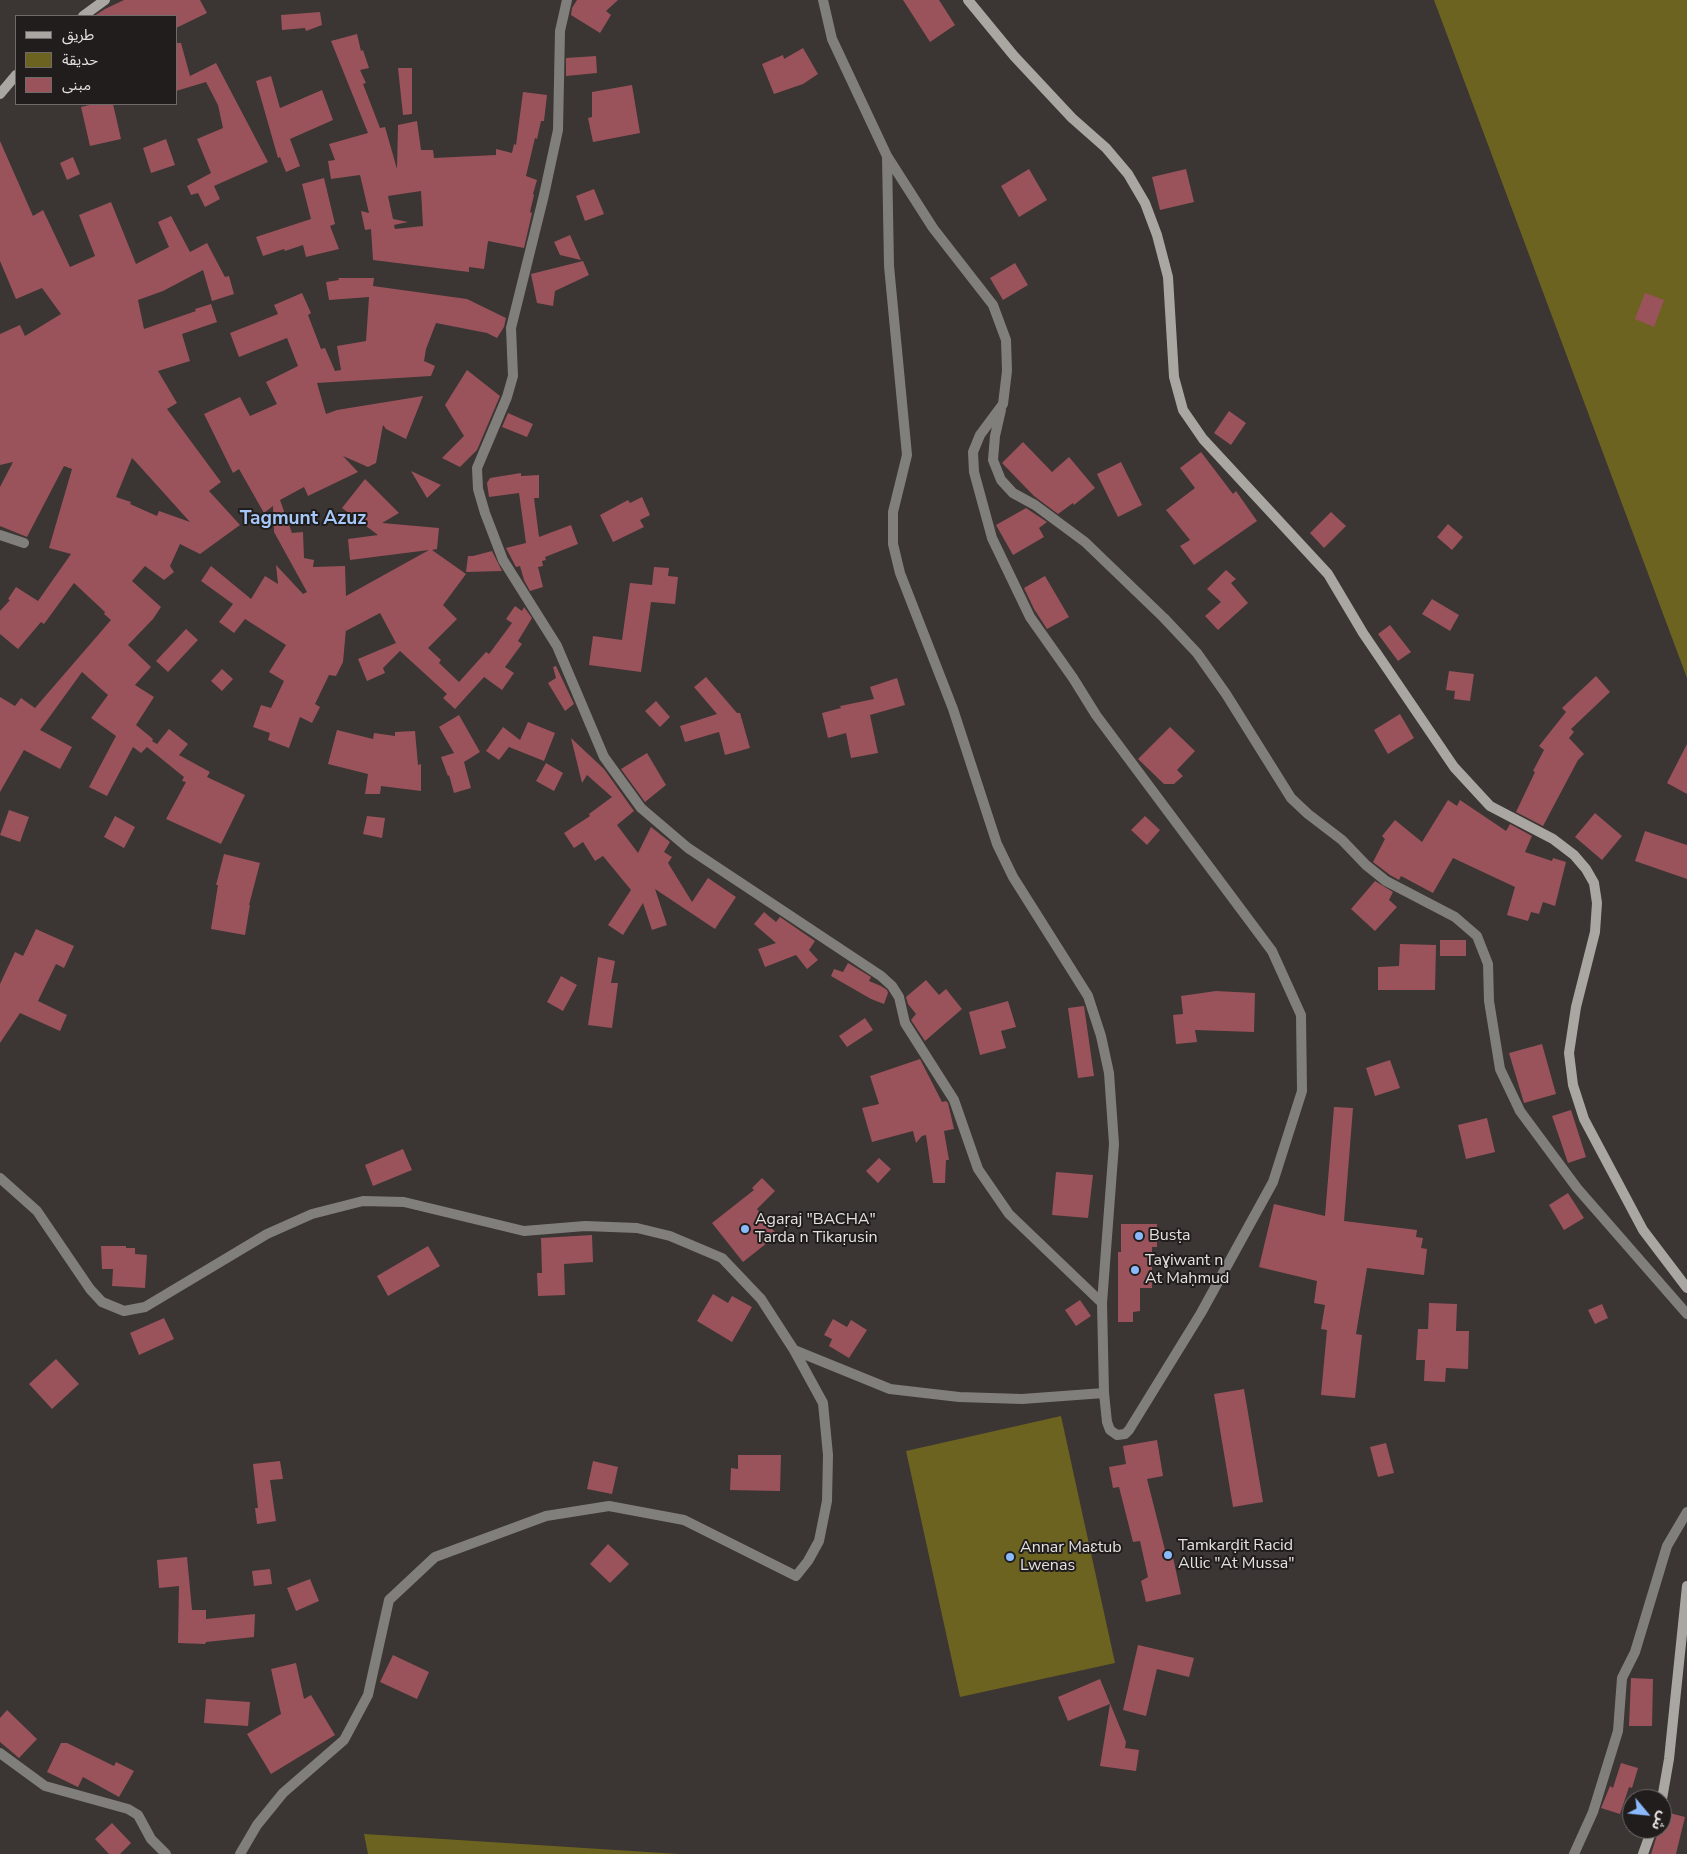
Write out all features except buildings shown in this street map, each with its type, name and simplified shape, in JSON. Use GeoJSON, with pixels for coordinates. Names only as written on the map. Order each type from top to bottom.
{"type":"FeatureCollection","features":[{"type":"Feature","properties":{"kind":"street"},"geometry":{"type":"LineString","coordinates":[[84,15],[105,0]]}},
{"type":"Feature","properties":{"kind":"street"},"geometry":{"type":"LineString","coordinates":[[567,0],[560,31],[558,130],[511,328],[514,376],[477,468],[478,489],[503,560],[557,646],[604,757],[640,808],[688,848],[881,976],[892,986],[899,998],[905,1023],[954,1100],[978,1169],[1009,1214],[1102,1303]]}},
{"type":"Feature","properties":{"kind":"street"},"geometry":{"type":"LineString","coordinates":[[823,0],[832,39],[887,156],[933,228],[993,305],[1006,340],[1007,371],[1003,404],[995,436],[993,460],[1001,480],[1013,493],[1035,504],[1085,542],[1123,576],[1197,653],[1226,694],[1291,798],[1308,814],[1342,840],[1386,881],[1455,917],[1477,936],[1488,964],[1489,1002],[1500,1069],[1520,1111],[1577,1188],[1687,1314]]}},
{"type":"Feature","properties":{"kind":"street"},"geometry":{"type":"LineString","coordinates":[[968,0],[1027,70],[1072,118],[1106,148],[1128,174],[1145,203],[1157,235],[1168,277],[1174,377],[1183,410],[1203,438],[1328,574],[1363,633],[1454,767],[1490,806],[1553,839],[1574,855],[1586,869],[1594,883],[1597,904],[1595,932],[1576,1006],[1569,1053],[1573,1085],[1584,1119],[1643,1230],[1687,1288]]}},
{"type":"Feature","properties":{"kind":"street"},"geometry":{"type":"LineString","coordinates":[[0,94],[15,76]]}},
{"type":"Feature","properties":{"kind":"street"},"geometry":{"type":"LineString","coordinates":[[887,156],[889,274],[907,455],[893,512],[893,544],[900,573],[953,709],[997,844],[1013,877],[1088,996],[1101,1036],[1110,1073],[1114,1144],[1102,1303],[1104,1393],[1107,1422],[1110,1430],[1117,1435],[1124,1434],[1129,1430],[1201,1313],[1273,1182],[1302,1091],[1301,1015],[1272,951],[1096,716],[1073,678],[1030,617],[992,538],[974,472],[974,452],[980,435],[1003,404]]}},
{"type":"Feature","properties":{"kind":"street"},"geometry":{"type":"LineString","coordinates":[[0,535],[24,543]]}},
{"type":"Feature","properties":{"kind":"street"},"geometry":{"type":"LineString","coordinates":[[0,1178],[37,1211],[90,1289],[102,1302],[124,1311],[146,1308],[267,1234],[312,1214],[363,1201],[404,1202],[524,1230],[585,1226],[637,1228],[670,1236],[722,1258],[761,1299],[794,1350],[823,1403],[828,1455],[827,1502],[819,1541],[808,1561],[796,1576],[684,1520],[609,1506],[546,1516],[435,1557],[389,1600],[368,1695],[344,1740],[283,1793],[256,1825],[240,1854]]}},
{"type":"Feature","properties":{"kind":"street"},"geometry":{"type":"LineString","coordinates":[[794,1350],[890,1389],[959,1397],[1022,1399],[1104,1393]]}},
{"type":"Feature","properties":{"kind":"street"},"geometry":{"type":"LineString","coordinates":[[1574,1854],[1593,1812],[1618,1731],[1622,1678],[1635,1652],[1667,1546],[1687,1512]]}},
{"type":"Feature","properties":{"kind":"street"},"geometry":{"type":"LineString","coordinates":[[1664,1789],[1669,1759],[1687,1586]]}},
{"type":"Feature","properties":{"kind":"street"},"geometry":{"type":"LineString","coordinates":[[0,1754],[46,1786],[128,1809],[138,1815],[152,1839],[166,1854]]}},
{"type":"Feature","properties":{"kind":"street"},"geometry":{"type":"LineString","coordinates":[[1643,1854],[1648,1839]]}},
{"type":"Feature","properties":{"kind":"green space"},"geometry":{"type":"Polygon","coordinates":[[[1434,0],[1687,0],[1687,678],[1434,0]]]}},
{"type":"Feature","properties":{"kind":"green space","name":"Annar Maɛtub Lwenas"},"geometry":{"type":"Polygon","coordinates":[[[1061,1416],[1115,1663],[960,1697],[906,1451],[1061,1416]]]}},
{"type":"Feature","properties":{"kind":"green space"},"geometry":{"type":"Polygon","coordinates":[[[364,1834],[679,1854],[368,1854],[364,1834]]]}},
{"type":"Feature","properties":{"kind":"place","name":"Agaṛaj \"BACHA\" Tarda n Tikaṛusin"},"geometry":{"type":"Point","coordinates":[745,1229]}},
{"type":"Feature","properties":{"kind":"place","name":"Busṭa"},"geometry":{"type":"Point","coordinates":[1139,1236]}},
{"type":"Feature","properties":{"kind":"place","name":"Taɣiwant n At Maḥmud"},"geometry":{"type":"Point","coordinates":[1135,1270]}},
{"type":"Feature","properties":{"kind":"place","name":"Tamkarḍit Racid Allic \"At Mussa\""},"geometry":{"type":"Point","coordinates":[1168,1555]}},
{"type":"Feature","properties":{"kind":"place","name":"Annar Maɛtub Lwenas"},"geometry":{"type":"Point","coordinates":[1010,1557]}},
{"type":"Feature","properties":{"kind":"district","name":"Tagmunt Azuz"},"geometry":{"type":"Point","coordinates":[303,519]}}]}
